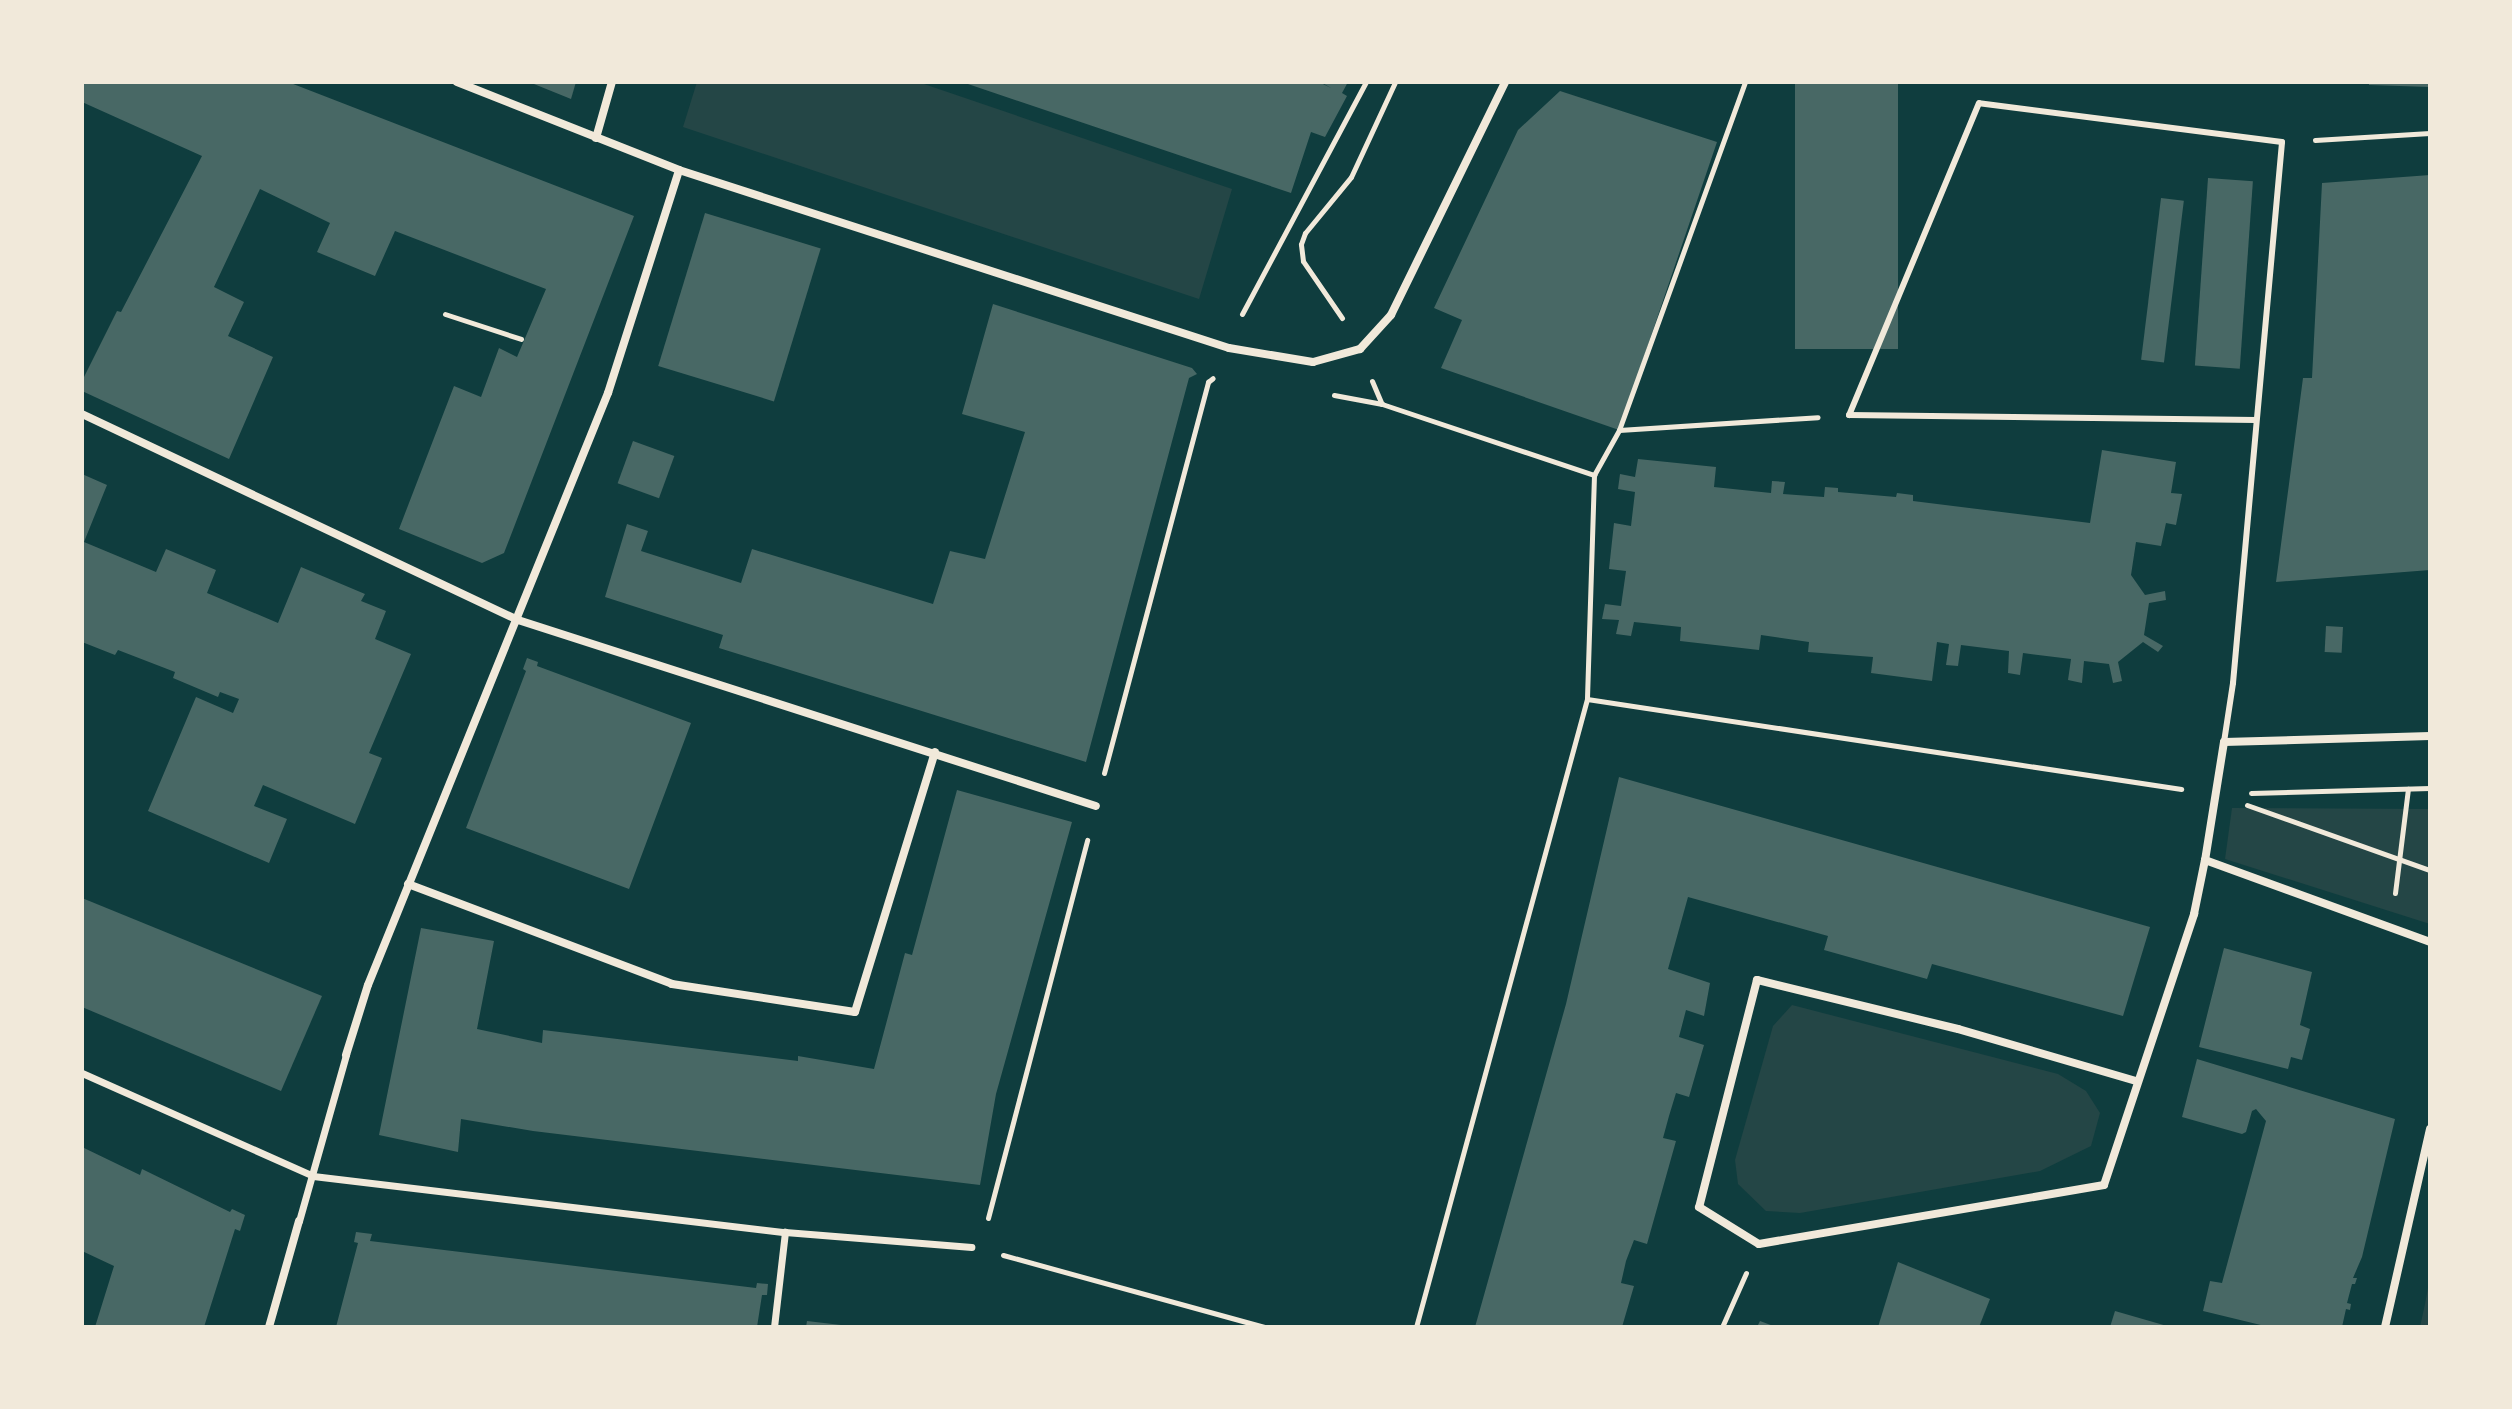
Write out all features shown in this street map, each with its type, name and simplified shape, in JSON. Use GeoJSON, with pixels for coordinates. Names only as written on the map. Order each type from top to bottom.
{"type":"FeatureCollection","features":[{"type":"Feature","properties":{"kind":"street"},"geometry":{"type":"LineString","coordinates":[[457,82],[679,170],[1229,348],[1313,362],[1360,349],[1374,336],[1396,305],[1505,82]]}},
{"type":"Feature","properties":{"kind":"street"},"geometry":{"type":"LineString","coordinates":[[596,138],[612,82]]}},
{"type":"Feature","properties":{"kind":"street"},"geometry":{"type":"LineString","coordinates":[[269,1327],[368,985],[608,393],[679,170]]}},
{"type":"Feature","properties":{"kind":"street"},"geometry":{"type":"LineString","coordinates":[[82,414],[518,620],[1096,806]]}},
{"type":"Feature","properties":{"kind":"street"},"geometry":{"type":"LineString","coordinates":[[2136,1081],[1958,1029],[1757,980],[1699,1207],[1759,1244],[2104,1185],[2136,1081],[2194,914],[2224,742],[2430,736]]}},
{"type":"Feature","properties":{"kind":"street"},"geometry":{"type":"LineString","coordinates":[[408,884],[672,984],[855,1012],[935,752]]}},
{"type":"Feature","properties":{"kind":"street"},"geometry":{"type":"LineString","coordinates":[[2205,860],[2430,942]]}},
{"type":"Feature","properties":{"kind":"street"},"geometry":{"type":"LineString","coordinates":[[82,1073],[313,1176],[785,1232],[971,1247]]}},
{"type":"Feature","properties":{"kind":"street"},"geometry":{"type":"LineString","coordinates":[[2385,1327],[2430,1129]]}},
{"type":"Feature","properties":{"kind":"street"},"geometry":{"type":"LineString","coordinates":[[774,1327],[785,1232]]}},
{"type":"Feature","properties":{"kind":"lane"},"geometry":{"type":"LineString","coordinates":[[2224,742],[2233,683],[2282,142],[1979,103],[1849,415],[2256,420]]}},
{"type":"Feature","properties":{"kind":"path"},"geometry":{"type":"LineString","coordinates":[[1229,348],[1235,327],[1295,210],[1366,82]]}},
{"type":"Feature","properties":{"kind":"path"},"geometry":{"type":"LineString","coordinates":[[1395,82],[1351,177],[1305,233],[1301,244],[1303,261],[1332,299],[1360,349],[1382,404],[1594,475]]}},
{"type":"Feature","properties":{"kind":"path"},"geometry":{"type":"LineString","coordinates":[[1416,1327],[1587,699],[1594,475],[1619,430],[1745,82]]}},
{"type":"Feature","properties":{"kind":"path"},"geometry":{"type":"LineString","coordinates":[[2282,142],[2430,133]]}},
{"type":"Feature","properties":{"kind":"path"},"geometry":{"type":"LineString","coordinates":[[445,314],[521,339]]}},
{"type":"Feature","properties":{"kind":"path"},"geometry":{"type":"LineString","coordinates":[[1619,430],[1849,415]]}},
{"type":"Feature","properties":{"kind":"path"},"geometry":{"type":"LineString","coordinates":[[1587,699],[2216,794],[2430,788]]}},
{"type":"Feature","properties":{"kind":"path"},"geometry":{"type":"LineString","coordinates":[[2402,860],[2408,789]]}},
{"type":"Feature","properties":{"kind":"path"},"geometry":{"type":"LineString","coordinates":[[2216,794],[2430,870]]}},
{"type":"Feature","properties":{"kind":"path"},"geometry":{"type":"LineString","coordinates":[[1722,1327],[1759,1244]]}},
{"type":"Feature","properties":{"kind":"path"},"geometry":{"type":"LineString","coordinates":[[971,1247],[1264,1327]]}},
{"type":"Feature","properties":{"kind":"shaded area"},"geometry":{"type":"Polygon","coordinates":[[[697,82],[918,82],[1232,189],[1199,299],[683,127],[697,82]]]}},
{"type":"Feature","properties":{"kind":"shaded area"},"geometry":{"type":"Polygon","coordinates":[[[2232,808],[2430,809],[2430,924],[2225,859],[2232,808]]]}},
{"type":"Feature","properties":{"kind":"shaded area"},"geometry":{"type":"Polygon","coordinates":[[[1792,1005],[2058,1074],[2086,1091],[2100,1113],[2091,1146],[2040,1171],[1800,1213],[1766,1211],[1738,1184],[1735,1160],[1773,1026],[1792,1005]]]}},
{"type":"Feature","properties":{"kind":"shaded area"},"geometry":{"type":"Polygon","coordinates":[[[2430,1277],[2430,1327],[2420,1327],[2425,1304],[2430,1277]]]}},
{"type":"Feature","properties":{"kind":"building"},"geometry":{"type":"Polygon","coordinates":[[[82,82],[288,82],[634,216],[504,553],[482,563],[399,529],[454,386],[481,397],[499,348],[517,357],[546,289],[395,231],[375,276],[317,252],[330,223],[260,189],[214,287],[244,302],[228,336],[273,357],[229,459],[82,391],[82,381],[117,311],[121,312],[202,156],[82,102],[82,82]]]}},
{"type":"Feature","properties":{"kind":"building"},"geometry":{"type":"Polygon","coordinates":[[[529,82],[576,82],[571,99],[529,82]]]}},
{"type":"Feature","properties":{"kind":"building"},"geometry":{"type":"Polygon","coordinates":[[[1319,82],[1331,88],[1321,82],[1348,82],[1342,93],[1347,96],[1325,137],[1311,132],[1291,193],[965,83],[1319,82]]]}},
{"type":"Feature","properties":{"kind":"building"},"geometry":{"type":"Polygon","coordinates":[[[1795,82],[1898,82],[1898,349],[1795,349],[1795,82]]]}},
{"type":"Feature","properties":{"kind":"building"},"geometry":{"type":"Polygon","coordinates":[[[2369,82],[2430,82],[2430,87],[2369,85],[2369,82]]]}},
{"type":"Feature","properties":{"kind":"building"},"geometry":{"type":"Polygon","coordinates":[[[1560,91],[1717,142],[1619,430],[1441,368],[1462,320],[1434,308],[1518,130],[1560,91]]]}},
{"type":"Feature","properties":{"kind":"building"},"geometry":{"type":"Polygon","coordinates":[[[2430,175],[2430,570],[2276,582],[2303,378],[2312,378],[2322,183],[2430,175]]]}},
{"type":"Feature","properties":{"kind":"building"},"geometry":{"type":"Polygon","coordinates":[[[2208,178],[2253,181],[2240,369],[2195,366],[2208,178]]]}},
{"type":"Feature","properties":{"kind":"building"},"geometry":{"type":"Polygon","coordinates":[[[2161,198],[2184,201],[2164,363],[2141,360],[2161,198]]]}},
{"type":"Feature","properties":{"kind":"building"},"geometry":{"type":"Polygon","coordinates":[[[705,213],[821,248],[774,401],[658,366],[705,213]]]}},
{"type":"Feature","properties":{"kind":"building"},"geometry":{"type":"Polygon","coordinates":[[[993,304],[1192,368],[1197,374],[1189,378],[1086,762],[719,648],[723,635],[605,597],[627,524],[648,531],[641,551],[741,583],[752,549],[933,604],[950,551],[985,559],[1025,432],[962,414],[993,304]]]}},
{"type":"Feature","properties":{"kind":"building"},"geometry":{"type":"Polygon","coordinates":[[[633,441],[674,456],[659,498],[618,483],[633,441]]]}},
{"type":"Feature","properties":{"kind":"building"},"geometry":{"type":"Polygon","coordinates":[[[2102,450],[2176,462],[2171,493],[2182,494],[2176,525],[2166,523],[2161,546],[2136,542],[2131,575],[2145,595],[2165,591],[2166,600],[2149,603],[2144,635],[2163,646],[2158,652],[2143,642],[2118,662],[2122,681],[2113,683],[2109,664],[2084,661],[2082,683],[2068,680],[2071,659],[2023,653],[2020,675],[2008,673],[2009,651],[1961,645],[1958,666],[1946,665],[1949,644],[1937,642],[1932,681],[1871,673],[1873,657],[1808,652],[1809,642],[1761,635],[1759,650],[1680,641],[1681,627],[1634,622],[1631,636],[1616,634],[1619,620],[1602,619],[1605,604],[1621,606],[1626,571],[1609,569],[1614,523],[1631,526],[1635,492],[1618,489],[1620,474],[1635,477],[1638,459],[1716,467],[1714,487],[1771,493],[1772,481],[1785,482],[1783,494],[1824,497],[1825,487],[1838,488],[1838,492],[1896,497],[1897,493],[1913,495],[1913,501],[2090,523],[2102,450]]]}},
{"type":"Feature","properties":{"kind":"building"},"geometry":{"type":"Polygon","coordinates":[[[82,474],[107,485],[84,542],[156,572],[166,549],[216,570],[207,593],[278,623],[301,567],[365,594],[361,601],[386,611],[375,639],[411,654],[369,753],[382,758],[355,824],[263,785],[254,806],[287,819],[269,863],[148,811],[196,697],[233,713],[239,699],[220,692],[218,697],[173,678],[175,672],[118,650],[115,655],[82,642],[82,474]]]}},
{"type":"Feature","properties":{"kind":"building"},"geometry":{"type":"Polygon","coordinates":[[[2326,626],[2343,627],[2342,653],[2325,652],[2326,626]]]}},
{"type":"Feature","properties":{"kind":"building"},"geometry":{"type":"Polygon","coordinates":[[[527,658],[538,662],[537,666],[691,723],[629,889],[466,828],[526,671],[523,669],[527,658]]]}},
{"type":"Feature","properties":{"kind":"building"},"geometry":{"type":"Polygon","coordinates":[[[1619,777],[2150,927],[2123,1016],[1932,964],[1927,979],[1824,950],[1828,936],[1688,897],[1668,969],[1710,983],[1704,1016],[1686,1010],[1679,1037],[1704,1045],[1689,1097],[1676,1093],[1669,1116],[1663,1138],[1676,1141],[1647,1244],[1634,1240],[1626,1261],[1621,1283],[1634,1286],[1622,1327],[1475,1327],[1566,1004],[1619,777]]]}},
{"type":"Feature","properties":{"kind":"building"},"geometry":{"type":"Polygon","coordinates":[[[957,790],[1072,822],[996,1094],[980,1185],[533,1131],[461,1119],[458,1152],[379,1135],[421,928],[494,941],[477,1029],[542,1043],[543,1030],[798,1061],[798,1056],[874,1069],[905,953],[912,955],[957,790]]]}},
{"type":"Feature","properties":{"kind":"building"},"geometry":{"type":"Polygon","coordinates":[[[82,898],[322,996],[281,1091],[82,1007],[82,898]]]}},
{"type":"Feature","properties":{"kind":"building"},"geometry":{"type":"Polygon","coordinates":[[[2224,948],[2312,972],[2300,1025],[2310,1029],[2302,1060],[2291,1057],[2288,1069],[2199,1047],[2224,948]]]}},
{"type":"Feature","properties":{"kind":"building"},"geometry":{"type":"Polygon","coordinates":[[[2197,1059],[2395,1119],[2362,1257],[2353,1278],[2357,1278],[2352,1284],[2347,1303],[2351,1304],[2350,1310],[2346,1309],[2342,1327],[2269,1327],[2203,1311],[2210,1281],[2222,1283],[2266,1121],[2256,1109],[2252,1111],[2246,1132],[2242,1134],[2182,1117],[2197,1059]]]}},
{"type":"Feature","properties":{"kind":"building"},"geometry":{"type":"Polygon","coordinates":[[[82,1147],[140,1175],[142,1169],[230,1212],[232,1209],[245,1215],[240,1231],[235,1229],[204,1327],[95,1327],[114,1266],[82,1251],[82,1147]]]}},
{"type":"Feature","properties":{"kind":"building"},"geometry":{"type":"Polygon","coordinates":[[[356,1232],[372,1234],[370,1241],[756,1288],[757,1283],[768,1284],[767,1295],[762,1295],[757,1327],[336,1327],[358,1243],[354,1242],[356,1232]]]}},
{"type":"Feature","properties":{"kind":"building"},"geometry":{"type":"Polygon","coordinates":[[[1898,1262],[1990,1299],[1979,1327],[1878,1327],[1898,1262]]]}},
{"type":"Feature","properties":{"kind":"building"},"geometry":{"type":"Polygon","coordinates":[[[2115,1311],[2167,1326],[2167,1327],[2110,1327],[2115,1311]]]}},
{"type":"Feature","properties":{"kind":"building"},"geometry":{"type":"Polygon","coordinates":[[[807,1321],[841,1325],[841,1327],[806,1327],[807,1321]]]}},
{"type":"Feature","properties":{"kind":"building"},"geometry":{"type":"Polygon","coordinates":[[[1760,1321],[1776,1327],[1757,1327],[1760,1321]]]}}]}
